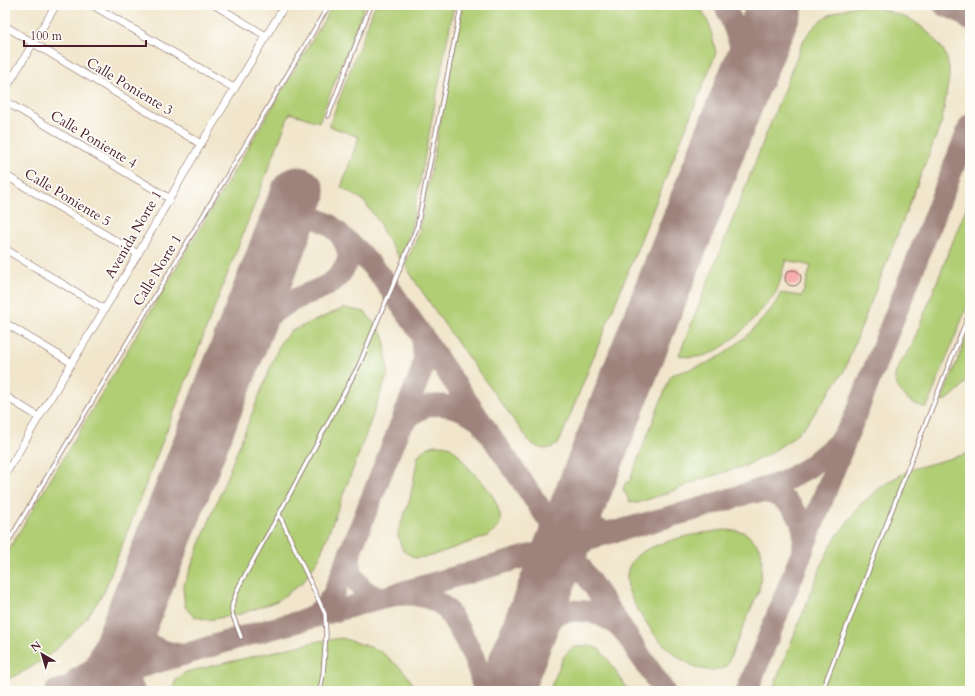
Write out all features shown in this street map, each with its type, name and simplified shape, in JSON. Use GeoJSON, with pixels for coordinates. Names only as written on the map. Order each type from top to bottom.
{"type":"FeatureCollection","features":[{"type":"Feature","properties":{"kind":"street"},"geometry":{"type":"LineString","coordinates":[[5,90],[56,5]]}},
{"type":"Feature","properties":{"kind":"street"},"geometry":{"type":"LineString","coordinates":[[92,5],[234,88]]}},
{"type":"Feature","properties":{"kind":"street"},"geometry":{"type":"LineString","coordinates":[[216,5],[266,36]]}},
{"type":"Feature","properties":{"kind":"street","name":"Avenida Norte 1"},"geometry":{"type":"LineString","coordinates":[[6,473],[138,254],[234,88],[285,5]]}},
{"type":"Feature","properties":{"kind":"street","name":"Calle Poniente 3"},"geometry":{"type":"LineString","coordinates":[[5,26],[201,144]]}},
{"type":"Feature","properties":{"kind":"street","name":"Calle Poniente 4"},"geometry":{"type":"LineString","coordinates":[[5,101],[169,198]]}},
{"type":"Feature","properties":{"kind":"street","name":"Calle Poniente 5"},"geometry":{"type":"LineString","coordinates":[[5,175],[138,254]]}},
{"type":"Feature","properties":{"kind":"street"},"geometry":{"type":"LineString","coordinates":[[5,249],[104,309]]}},
{"type":"Feature","properties":{"kind":"street"},"geometry":{"type":"LineString","coordinates":[[5,322],[72,363]]}},
{"type":"Feature","properties":{"kind":"street"},"geometry":{"type":"LineString","coordinates":[[5,396],[39,417]]}},
{"type":"Feature","properties":{"kind":"lane","name":"Calle Norte 1"},"geometry":{"type":"LineString","coordinates":[[5,548],[329,5]]}},
{"type":"Feature","properties":{"kind":"lane"},"geometry":{"type":"LineString","coordinates":[[328,116],[371,5]]}},
{"type":"Feature","properties":{"kind":"lane"},"geometry":{"type":"LineString","coordinates":[[241,637],[232,613],[232,605],[239,586],[359,365],[417,227],[460,13],[460,5]]}},
{"type":"Feature","properties":{"kind":"lane"},"geometry":{"type":"LineString","coordinates":[[822,691],[970,312]]}},
{"type":"Feature","properties":{"kind":"lane"},"geometry":{"type":"LineString","coordinates":[[279,514],[325,614],[326,635],[320,691]]}},
{"type":"Feature","properties":{"kind":"green space"},"geometry":{"type":"Polygon","coordinates":[[[333,5],[365,5],[319,122],[290,113],[104,592],[90,613],[62,644],[30,668],[5,680],[5,556],[333,5]]]}},
{"type":"Feature","properties":{"kind":"green space"},"geometry":{"type":"Polygon","coordinates":[[[375,5],[454,5],[411,228],[400,259],[384,234],[379,222],[363,200],[341,187],[359,137],[329,126],[375,5]]]}},
{"type":"Feature","properties":{"kind":"green space"},"geometry":{"type":"Polygon","coordinates":[[[462,5],[699,5],[710,26],[716,53],[559,443],[547,449],[540,448],[529,441],[451,334],[405,265],[418,236],[462,5]]]}},
{"type":"Feature","properties":{"kind":"green space"},"geometry":{"type":"Polygon","coordinates":[[[857,6],[871,6],[885,10],[912,20],[923,28],[934,38],[944,51],[949,68],[949,77],[942,121],[844,371],[807,424],[790,440],[769,454],[745,466],[699,480],[668,493],[637,503],[630,502],[623,489],[626,482],[629,482],[671,375],[695,368],[724,354],[763,319],[777,300],[780,293],[802,296],[811,266],[786,260],[775,293],[739,334],[722,347],[703,356],[691,357],[679,355],[803,41],[814,27],[832,13],[857,6]]]}},
{"type":"Feature","properties":{"kind":"green space"},"geometry":{"type":"Polygon","coordinates":[[[970,198],[970,299],[927,407],[923,407],[911,402],[902,393],[898,388],[895,374],[900,363],[910,350],[970,198]]]}},
{"type":"Feature","properties":{"kind":"green space"},"geometry":{"type":"Polygon","coordinates":[[[344,308],[365,312],[384,336],[388,373],[319,558],[303,582],[277,601],[241,614],[208,620],[193,616],[185,607],[183,587],[280,343],[291,331],[344,308]]]}},
{"type":"Feature","properties":{"kind":"green space"},"geometry":{"type":"Polygon","coordinates":[[[970,329],[970,376],[960,389],[947,400],[941,402],[970,329]]]}},
{"type":"Feature","properties":{"kind":"green space"},"geometry":{"type":"Polygon","coordinates":[[[435,445],[447,446],[453,449],[487,487],[497,504],[500,514],[500,521],[497,529],[488,536],[428,557],[415,558],[403,551],[398,537],[398,532],[410,499],[418,456],[425,449],[435,445]]]}},
{"type":"Feature","properties":{"kind":"green space"},"geometry":{"type":"Polygon","coordinates":[[[970,453],[970,691],[772,691],[824,559],[834,540],[860,505],[893,479],[912,469],[970,453]]]}},
{"type":"Feature","properties":{"kind":"green space"},"geometry":{"type":"Polygon","coordinates":[[[724,530],[744,532],[757,544],[760,549],[762,559],[761,574],[759,590],[727,665],[722,668],[708,670],[701,669],[684,661],[662,644],[642,617],[632,599],[628,590],[628,571],[632,562],[639,554],[649,548],[680,538],[724,530]]]}},
{"type":"Feature","properties":{"kind":"green space"},"geometry":{"type":"Polygon","coordinates":[[[342,638],[379,650],[404,671],[418,691],[173,691],[172,689],[176,680],[186,672],[319,641],[342,638]]]}},
{"type":"Feature","properties":{"kind":"green space"},"geometry":{"type":"Polygon","coordinates":[[[587,645],[599,649],[607,658],[629,691],[549,691],[564,656],[572,648],[587,645]]]}},
{"type":"Feature","properties":{"kind":"building"},"geometry":{"type":"Polygon","coordinates":[[[793,270],[800,275],[801,278],[796,285],[793,286],[786,281],[785,278],[790,271],[793,270]]]}},
{"type":"Feature","properties":{"kind":"taxiway"},"geometry":{"type":"LineString","coordinates":[[725,5],[737,35],[743,56],[744,77],[742,87]]}},
{"type":"Feature","properties":{"kind":"taxiway"},"geometry":{"type":"LineString","coordinates":[[944,5],[961,12],[970,20]]}},
{"type":"Feature","properties":{"kind":"taxiway"},"geometry":{"type":"LineString","coordinates":[[747,691],[970,125]]}},
{"type":"Feature","properties":{"kind":"taxiway"},"geometry":{"type":"LineString","coordinates":[[292,208],[329,224],[357,250],[382,277],[664,691]]}},
{"type":"Feature","properties":{"kind":"taxiway"},"geometry":{"type":"LineString","coordinates":[[233,363],[246,339],[259,323],[285,305],[332,282],[339,275],[345,267],[348,259],[347,247],[340,235]]}},
{"type":"Feature","properties":{"kind":"taxiway"},"geometry":{"type":"LineString","coordinates":[[311,617],[324,607],[333,595],[422,370],[424,357],[422,335]]}},
{"type":"Feature","properties":{"kind":"taxiway"},"geometry":{"type":"LineString","coordinates":[[401,426],[409,417],[418,411],[437,405],[458,409],[478,419]]}},
{"type":"Feature","properties":{"kind":"taxiway"},"geometry":{"type":"LineString","coordinates":[[56,691],[241,637],[705,507],[783,482],[809,467],[833,447],[850,427],[858,409]]}},
{"type":"Feature","properties":{"kind":"taxiway"},"geometry":{"type":"LineString","coordinates":[[584,489],[582,506],[586,518],[595,528],[603,532],[613,531]]}},
{"type":"Feature","properties":{"kind":"taxiway"},"geometry":{"type":"LineString","coordinates":[[754,492],[766,492],[773,494],[787,502],[793,508],[801,522],[803,529],[803,545]]}},
{"type":"Feature","properties":{"kind":"taxiway"},"geometry":{"type":"LineString","coordinates":[[546,542],[563,527],[581,497]]}},
{"type":"Feature","properties":{"kind":"taxiway"},"geometry":{"type":"LineString","coordinates":[[535,614],[556,566],[566,554],[582,544]]}},
{"type":"Feature","properties":{"kind":"taxiway"},"geometry":{"type":"LineString","coordinates":[[351,551],[350,567],[357,582],[365,591],[375,596],[383,597],[416,595],[433,600],[445,608],[470,649],[480,674],[484,691]]}},
{"type":"Feature","properties":{"kind":"taxiway"},"geometry":{"type":"LineString","coordinates":[[138,603],[136,615],[137,626],[140,634],[146,641],[161,650],[183,655]]}},
{"type":"Feature","properties":{"kind":"taxiway"},"geometry":{"type":"LineString","coordinates":[[521,649],[541,624],[550,618],[570,611],[590,612],[601,615],[619,627]]}},
{"type":"Feature","properties":{"kind":"taxiway"},"geometry":{"type":"LineString","coordinates":[[77,679],[93,669],[107,656],[129,626]]}},
{"type":"Feature","properties":{"kind":"taxiway"},"geometry":{"type":"LineString","coordinates":[[125,656],[128,677],[134,691]]}},
{"type":"Feature","properties":{"kind":"runway"},"geometry":{"type":"LineString","coordinates":[[505,691],[742,87],[776,5]]}},
{"type":"Feature","properties":{"kind":"runway"},"geometry":{"type":"LineString","coordinates":[[104,691],[298,194]]}}]}
